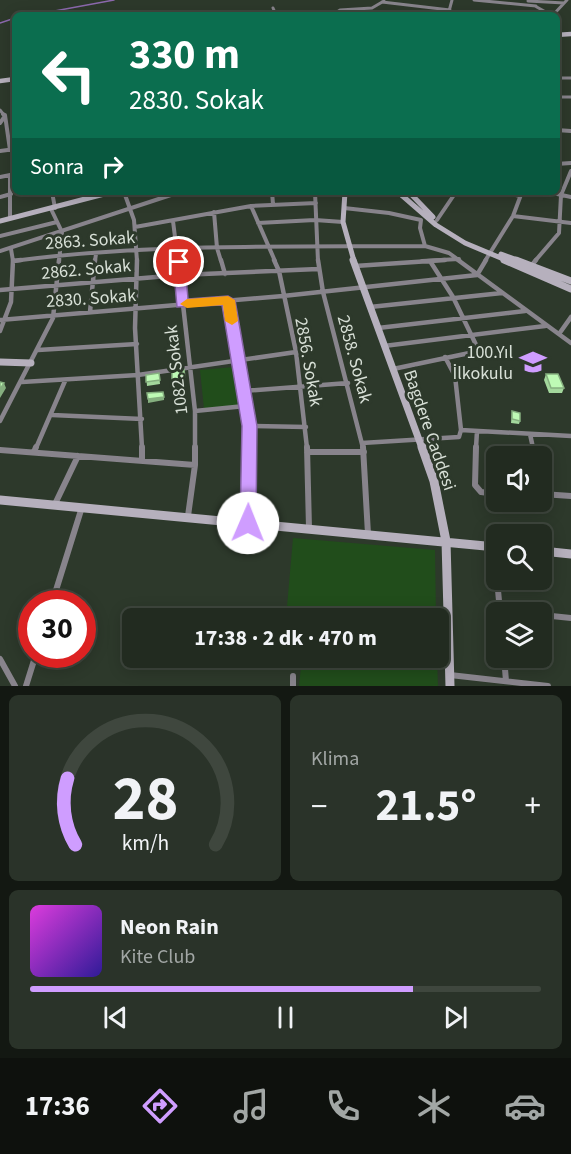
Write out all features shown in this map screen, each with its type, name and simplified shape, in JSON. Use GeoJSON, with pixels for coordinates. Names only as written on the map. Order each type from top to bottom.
{"type":"FeatureCollection","features":[{"type":"Feature","properties":{"kind":"main road"},"geometry":{"type":"LineString","coordinates":[[0,220],[53,208],[92,195]]}},
{"type":"Feature","properties":{"kind":"main road","name":"Bagdere Caddesi"},"geometry":{"type":"LineString","coordinates":[[345,195],[343,222],[348,245],[434,481],[446,541],[450,686]]}},
{"type":"Feature","properties":{"kind":"main road"},"geometry":{"type":"LineString","coordinates":[[401,195],[424,218],[465,243],[571,289]]}},
{"type":"Feature","properties":{"kind":"main road"},"geometry":{"type":"LineString","coordinates":[[412,195],[437,220],[490,253],[532,265],[571,281]]}},
{"type":"Feature","properties":{"kind":"main road"},"geometry":{"type":"LineString","coordinates":[[0,362],[31,363]]}},
{"type":"Feature","properties":{"kind":"main road"},"geometry":{"type":"LineString","coordinates":[[0,500],[486,546]]}},
{"type":"Feature","properties":{"kind":"main road"},"geometry":{"type":"LineString","coordinates":[[552,552],[571,554]]}},
{"type":"Feature","properties":{"kind":"street"},"geometry":{"type":"LineString","coordinates":[[339,12],[370,8],[386,0]]}},
{"type":"Feature","properties":{"kind":"street"},"geometry":{"type":"LineString","coordinates":[[382,2],[450,10],[452,0]]}},
{"type":"Feature","properties":{"kind":"street"},"geometry":{"type":"LineString","coordinates":[[474,0],[536,6]]}},
{"type":"Feature","properties":{"kind":"street"},"geometry":{"type":"LineString","coordinates":[[555,12],[567,0]]}},
{"type":"Feature","properties":{"kind":"street"},"geometry":{"type":"LineString","coordinates":[[527,1],[547,12]]}},
{"type":"Feature","properties":{"kind":"street"},"geometry":{"type":"LineString","coordinates":[[527,1],[564,3]]}},
{"type":"Feature","properties":{"kind":"street"},"geometry":{"type":"LineString","coordinates":[[273,8],[275,12]]}},
{"type":"Feature","properties":{"kind":"street"},"geometry":{"type":"LineString","coordinates":[[0,110],[5,115],[12,146]]}},
{"type":"Feature","properties":{"kind":"street"},"geometry":{"type":"LineString","coordinates":[[0,123],[5,115]]}},
{"type":"Feature","properties":{"kind":"street"},"geometry":{"type":"LineString","coordinates":[[1,129],[8,130]]}},
{"type":"Feature","properties":{"kind":"street"},"geometry":{"type":"LineString","coordinates":[[532,265],[559,233],[561,195],[571,171]]}},
{"type":"Feature","properties":{"kind":"street"},"geometry":{"type":"LineString","coordinates":[[0,177],[12,175],[10,218]]}},
{"type":"Feature","properties":{"kind":"street"},"geometry":{"type":"LineString","coordinates":[[0,197],[11,194]]}},
{"type":"Feature","properties":{"kind":"street"},"geometry":{"type":"LineString","coordinates":[[0,421],[38,350],[53,314],[62,232],[53,208],[52,195]]}},
{"type":"Feature","properties":{"kind":"street"},"geometry":{"type":"LineString","coordinates":[[125,195],[131,208],[137,250],[135,309],[142,419],[142,461]]}},
{"type":"Feature","properties":{"kind":"street"},"geometry":{"type":"LineString","coordinates":[[0,251],[171,195]]}},
{"type":"Feature","properties":{"kind":"street"},"geometry":{"type":"LineString","coordinates":[[272,195],[273,204]]}},
{"type":"Feature","properties":{"kind":"street","name":"2858. Sokak"},"geometry":{"type":"LineString","coordinates":[[315,195],[316,246],[322,292],[348,383],[364,452],[368,534]]}},
{"type":"Feature","properties":{"kind":"street"},"geometry":{"type":"LineString","coordinates":[[437,220],[454,195]]}},
{"type":"Feature","properties":{"kind":"street"},"geometry":{"type":"LineString","coordinates":[[477,275],[513,216],[521,195]]}},
{"type":"Feature","properties":{"kind":"street"},"geometry":{"type":"LineString","coordinates":[[561,195],[571,198]]}},
{"type":"Feature","properties":{"kind":"street"},"geometry":{"type":"LineString","coordinates":[[135,227],[251,206],[315,203]]}},
{"type":"Feature","properties":{"kind":"street","name":"2856. Sokak"},"geometry":{"type":"LineString","coordinates":[[251,206],[279,271],[302,385],[306,427],[309,528]]}},
{"type":"Feature","properties":{"kind":"street"},"geometry":{"type":"LineString","coordinates":[[344,208],[424,218],[420,228],[425,246]]}},
{"type":"Feature","properties":{"kind":"street"},"geometry":{"type":"LineString","coordinates":[[214,212],[217,248],[225,274]]}},
{"type":"Feature","properties":{"kind":"street"},"geometry":{"type":"LineString","coordinates":[[513,216],[571,223]]}},
{"type":"Feature","properties":{"kind":"street"},"geometry":{"type":"LineString","coordinates":[[258,223],[315,220],[343,222]]}},
{"type":"Feature","properties":{"kind":"street","name":"1082. Sokak"},"geometry":{"type":"LineString","coordinates":[[173,221],[195,411],[195,465],[188,516]]}},
{"type":"Feature","properties":{"kind":"street"},"geometry":{"type":"LineString","coordinates":[[0,236],[57,222]]}},
{"type":"Feature","properties":{"kind":"street","name":"2863. Sokak"},"geometry":{"type":"LineString","coordinates":[[14,261],[58,255],[137,250],[348,245],[425,246],[450,253],[545,326],[571,343]]}},
{"type":"Feature","properties":{"kind":"street"},"geometry":{"type":"LineString","coordinates":[[0,331],[7,318],[13,289],[14,261],[11,249]]}},
{"type":"Feature","properties":{"kind":"street"},"geometry":{"type":"LineString","coordinates":[[90,312],[96,254]]}},
{"type":"Feature","properties":{"kind":"street"},"geometry":{"type":"LineString","coordinates":[[355,266],[459,259]]}},
{"type":"Feature","properties":{"kind":"street"},"geometry":{"type":"LineString","coordinates":[[393,369],[479,351],[453,297],[430,261]]}},
{"type":"Feature","properties":{"kind":"street","name":"2862. Sokak"},"geometry":{"type":"LineString","coordinates":[[0,290],[95,281],[318,269]]}},
{"type":"Feature","properties":{"kind":"street","name":"2830. Sokak"},"geometry":{"type":"LineString","coordinates":[[0,320],[283,296],[477,275]]}},
{"type":"Feature","properties":{"kind":"street"},"geometry":{"type":"LineString","coordinates":[[370,307],[502,293]]}},
{"type":"Feature","properties":{"kind":"street"},"geometry":{"type":"LineString","coordinates":[[228,300],[250,426],[248,523]]}},
{"type":"Feature","properties":{"kind":"street"},"geometry":{"type":"LineString","coordinates":[[378,327],[525,311]]}},
{"type":"Feature","properties":{"kind":"street"},"geometry":{"type":"LineString","coordinates":[[559,334],[571,317]]}},
{"type":"Feature","properties":{"kind":"street"},"geometry":{"type":"LineString","coordinates":[[383,346],[472,337],[545,326]]}},
{"type":"Feature","properties":{"kind":"street"},"geometry":{"type":"LineString","coordinates":[[38,350],[137,344]]}},
{"type":"Feature","properties":{"kind":"street"},"geometry":{"type":"LineString","coordinates":[[22,382],[138,375],[296,352]]}},
{"type":"Feature","properties":{"kind":"street"},"geometry":{"type":"LineString","coordinates":[[362,443],[459,437],[461,430],[455,376],[445,357]]}},
{"type":"Feature","properties":{"kind":"street"},"geometry":{"type":"LineString","coordinates":[[34,452],[66,381]]}},
{"type":"Feature","properties":{"kind":"street"},"geometry":{"type":"LineString","coordinates":[[243,391],[348,383]]}},
{"type":"Feature","properties":{"kind":"street"},"geometry":{"type":"LineString","coordinates":[[195,411],[245,406]]}},
{"type":"Feature","properties":{"kind":"street"},"geometry":{"type":"LineString","coordinates":[[52,415],[142,419]]}},
{"type":"Feature","properties":{"kind":"street"},"geometry":{"type":"LineString","coordinates":[[250,426],[306,427]]}},
{"type":"Feature","properties":{"kind":"street"},"geometry":{"type":"LineString","coordinates":[[461,430],[571,436]]}},
{"type":"Feature","properties":{"kind":"street"},"geometry":{"type":"LineString","coordinates":[[477,432],[475,485],[477,490],[486,494]]}},
{"type":"Feature","properties":{"kind":"street"},"geometry":{"type":"LineString","coordinates":[[530,434],[532,446]]}},
{"type":"Feature","properties":{"kind":"street"},"geometry":{"type":"LineString","coordinates":[[0,450],[195,465]]}},
{"type":"Feature","properties":{"kind":"street"},"geometry":{"type":"LineString","coordinates":[[307,452],[364,452]]}},
{"type":"Feature","properties":{"kind":"street"},"geometry":{"type":"LineString","coordinates":[[55,504],[78,456]]}},
{"type":"Feature","properties":{"kind":"street"},"geometry":{"type":"LineString","coordinates":[[552,495],[571,496]]}},
{"type":"Feature","properties":{"kind":"street"},"geometry":{"type":"LineString","coordinates":[[56,590],[82,507]]}},
{"type":"Feature","properties":{"kind":"street"},"geometry":{"type":"LineString","coordinates":[[552,616],[571,618]]}},
{"type":"Feature","properties":{"kind":"street"},"geometry":{"type":"LineString","coordinates":[[0,659],[15,686]]}},
{"type":"Feature","properties":{"kind":"street"},"geometry":{"type":"LineString","coordinates":[[26,686],[32,668]]}},
{"type":"Feature","properties":{"kind":"street"},"geometry":{"type":"LineString","coordinates":[[505,668],[506,681]]}},
{"type":"Feature","properties":{"kind":"street"},"geometry":{"type":"LineString","coordinates":[[450,675],[548,686]]}},
{"type":"Feature","properties":{"kind":"street"},"geometry":{"type":"LineString","coordinates":[[293,676],[293,686]]}},
{"type":"Feature","properties":{"kind":"green space"},"geometry":{"type":"Polygon","coordinates":[[[234,367],[238,405],[204,409],[200,370],[234,367]]]}},
{"type":"Feature","properties":{"kind":"green space"},"geometry":{"type":"Polygon","coordinates":[[[293,538],[435,550],[436,608],[287,608],[293,538]]]}},
{"type":"Feature","properties":{"kind":"green space"},"geometry":{"type":"Polygon","coordinates":[[[301,668],[437,668],[438,686],[299,686],[301,668]]]}},
{"type":"Feature","properties":{"kind":"building"},"geometry":{"type":"Polygon","coordinates":[[[184,369],[185,379],[172,381],[172,371],[184,369]]]}},
{"type":"Feature","properties":{"kind":"building"},"geometry":{"type":"Polygon","coordinates":[[[159,373],[160,380],[146,382],[146,375],[159,373]]]}},
{"type":"Feature","properties":{"kind":"building"},"geometry":{"type":"Polygon","coordinates":[[[546,374],[558,374],[564,388],[551,388],[546,374]]]}},
{"type":"Feature","properties":{"kind":"building"},"geometry":{"type":"Polygon","coordinates":[[[163,392],[164,397],[148,399],[147,393],[163,392]]]}},
{"type":"Feature","properties":{"kind":"building"},"geometry":{"type":"Polygon","coordinates":[[[512,411],[520,413],[520,421],[512,419],[512,411]]]}},
{"type":"Feature","properties":{"kind":"waterway"},"geometry":{"type":"LineString","coordinates":[[49,12],[114,0]]}},
{"type":"Feature","properties":{"kind":"waterway"},"geometry":{"type":"LineString","coordinates":[[0,23],[12,19]]}},
{"type":"Feature","properties":{"kind":"slow traffic"},"geometry":{"type":"LineString","coordinates":[[187,304],[228,300],[232,321]]}},
{"type":"Feature","properties":{"kind":"place","name":"100.Yıl İlkokulu"},"geometry":{"type":"Point","coordinates":[533,362]}},
{"type":"Feature","properties":{"kind":"route"},"geometry":{"type":"LineString","coordinates":[[179,262],[182,304],[228,300],[250,426],[248,523]]}}]}
